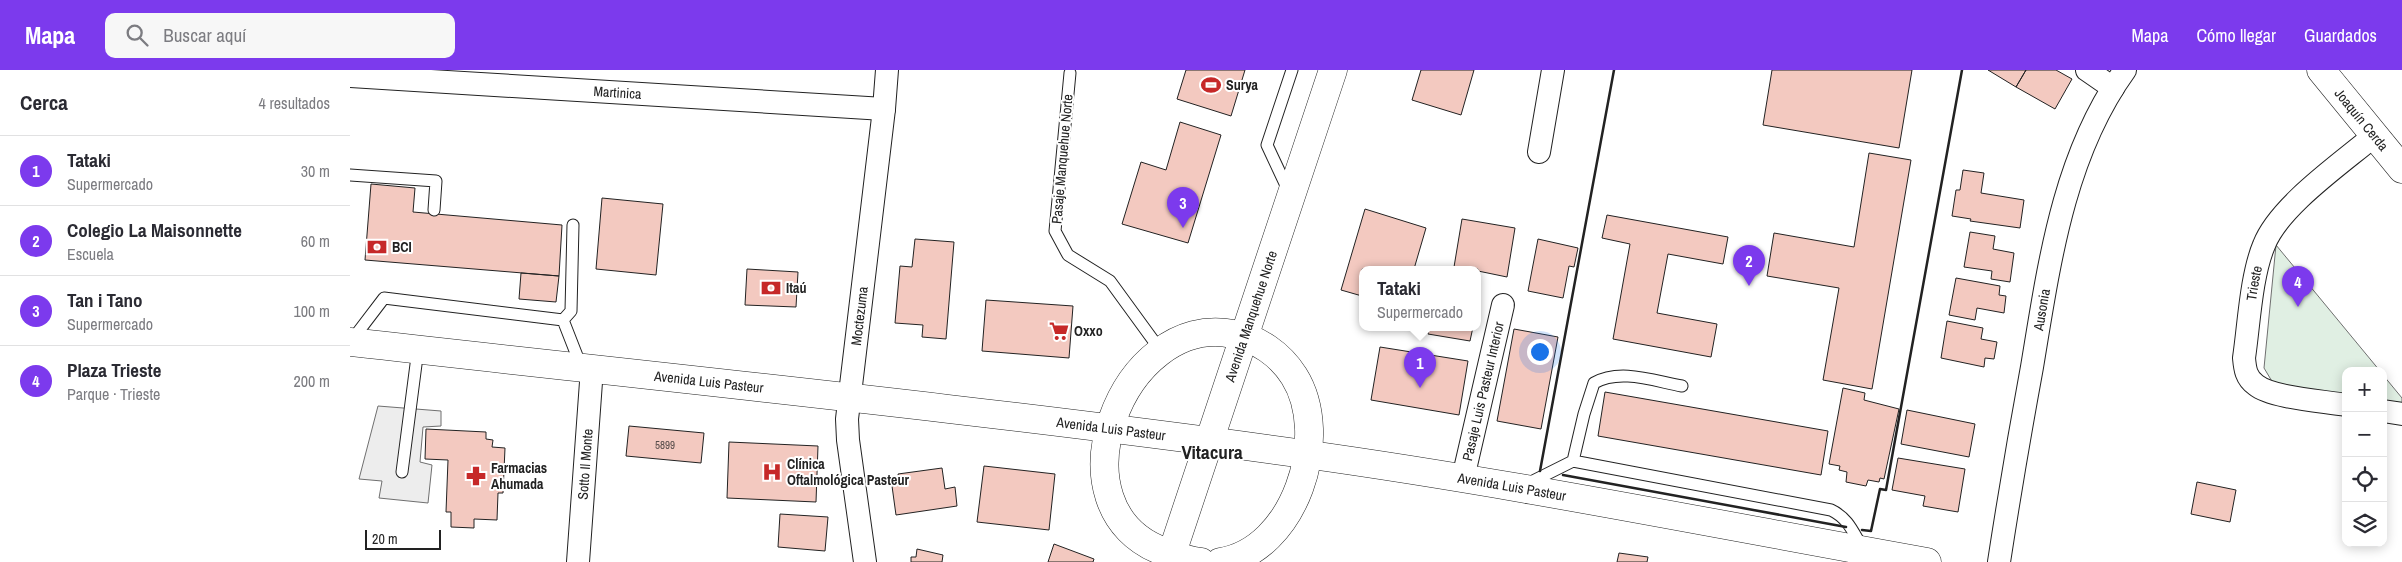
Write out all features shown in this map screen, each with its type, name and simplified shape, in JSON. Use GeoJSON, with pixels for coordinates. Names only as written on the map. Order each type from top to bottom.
{"type":"FeatureCollection","features":[{"type":"Feature","properties":{"kind":"main road","name":"Avenida Manquehue Norte"},"geometry":{"type":"LineString","coordinates":[[1170,558],[1333,70]]}},
{"type":"Feature","properties":{"kind":"main road","name":"Joaquín Cerda"},"geometry":{"type":"LineString","coordinates":[[2321,70],[2402,169]]}},
{"type":"Feature","properties":{"kind":"main road"},"geometry":{"type":"LineString","coordinates":[[1201,562],[1170,558],[1137,538],[1126,527],[1110,502],[1103,470],[1105,441],[1109,428],[1128,389],[1140,372],[1161,351],[1186,338],[1215,332],[1243,336],[1258,343],[1280,358],[1299,384],[1306,403],[1309,424],[1306,454],[1297,494],[1283,520],[1261,544],[1228,561]]}},
{"type":"Feature","properties":{"kind":"main road","name":"Avenida Luis Pasteur"},"geometry":{"type":"LineString","coordinates":[[350,342],[850,397],[1306,454],[1463,478],[1927,562]]}},
{"type":"Feature","properties":{"kind":"street","name":"Moctezuma"},"geometry":{"type":"LineString","coordinates":[[865,562],[848,440],[850,397],[887,70]]}},
{"type":"Feature","properties":{"kind":"street"},"geometry":{"type":"LineString","coordinates":[[1539,152],[1553,70]]}},
{"type":"Feature","properties":{"kind":"street"},"geometry":{"type":"LineString","coordinates":[[2087,70],[2119,79]]}},
{"type":"Feature","properties":{"kind":"street","name":"Martinica"},"geometry":{"type":"LineString","coordinates":[[350,76],[884,109]]}},
{"type":"Feature","properties":{"kind":"street","name":"Ausonia"},"geometry":{"type":"LineString","coordinates":[[1999,562],[2041,315],[2066,193],[2084,143],[2119,79]]}},
{"type":"Feature","properties":{"kind":"street","name":"Trieste"},"geometry":{"type":"LineString","coordinates":[[2342,404],[2264,390],[2248,377],[2244,358],[2259,258],[2271,230],[2290,207],[2375,136]]}},
{"type":"Feature","properties":{"kind":"street","name":"Pasaje Luis Pasteur Interior"},"geometry":{"type":"LineString","coordinates":[[1463,478],[1503,305]]}},
{"type":"Feature","properties":{"kind":"street","name":"Sotto Il Monte"},"geometry":{"type":"LineString","coordinates":[[578,562],[586,367]]}},
{"type":"Feature","properties":{"kind":"street"},"geometry":{"type":"LineString","coordinates":[[2387,412],[2402,414]]}},
{"type":"Feature","properties":{"kind":"lane"},"geometry":{"type":"LineString","coordinates":[[1291,195],[1267,145],[1292,70]]}},
{"type":"Feature","properties":{"kind":"lane","name":"Pasaje Manquehue Norte"},"geometry":{"type":"LineString","coordinates":[[1070,73],[1056,231],[1068,255],[1110,281],[1161,351]]}},
{"type":"Feature","properties":{"kind":"lane"},"geometry":{"type":"LineString","coordinates":[[350,175],[436,181],[434,210]]}},
{"type":"Feature","properties":{"kind":"lane"},"geometry":{"type":"LineString","coordinates":[[563,320],[571,311],[573,225]]}},
{"type":"Feature","properties":{"kind":"lane"},"geometry":{"type":"LineString","coordinates":[[350,342],[384,298],[563,320]]}},
{"type":"Feature","properties":{"kind":"lane"},"geometry":{"type":"LineString","coordinates":[[563,320],[586,367]]}},
{"type":"Feature","properties":{"kind":"lane"},"geometry":{"type":"LineString","coordinates":[[402,472],[418,349]]}},
{"type":"Feature","properties":{"kind":"lane"},"geometry":{"type":"LineString","coordinates":[[1573,462],[1584,414],[1594,383],[1606,376],[1623,375],[1682,386]]}},
{"type":"Feature","properties":{"kind":"lane"},"geometry":{"type":"LineString","coordinates":[[1519,489],[1573,462],[1831,510],[1841,515],[1848,522],[1864,551]]}},
{"type":"Feature","properties":{"kind":"green space"},"geometry":{"type":"Polygon","coordinates":[[[2276,245],[2377,367],[2342,367],[2342,396],[2273,383],[2264,368],[2276,245]]]}},
{"type":"Feature","properties":{"kind":"green space"},"geometry":{"type":"Polygon","coordinates":[[[2387,380],[2402,398],[2402,408],[2387,405],[2387,380]]]}},
{"type":"Feature","properties":{"kind":"shaded area"},"geometry":{"type":"Polygon","coordinates":[[[378,406],[441,411],[441,426],[423,427],[420,462],[432,465],[428,503],[379,498],[382,481],[359,479],[378,406]]]}},
{"type":"Feature","properties":{"kind":"building","name":"Surya"},"geometry":{"type":"Polygon","coordinates":[[[1186,70],[1245,70],[1231,116],[1177,99],[1186,70]]]}},
{"type":"Feature","properties":{"kind":"building"},"geometry":{"type":"Polygon","coordinates":[[[1421,70],[1474,70],[1461,115],[1412,100],[1421,70]]]}},
{"type":"Feature","properties":{"kind":"building"},"geometry":{"type":"Polygon","coordinates":[[[1772,70],[1912,70],[1899,148],[1763,125],[1772,70]]]}},
{"type":"Feature","properties":{"kind":"building"},"geometry":{"type":"Polygon","coordinates":[[[1988,70],[2026,70],[2016,87],[1988,70]]]}},
{"type":"Feature","properties":{"kind":"building"},"geometry":{"type":"Polygon","coordinates":[[[2026,70],[2056,70],[2072,79],[2055,109],[2016,87],[2026,70]]]}},
{"type":"Feature","properties":{"kind":"building"},"geometry":{"type":"Polygon","coordinates":[[[1180,122],[1221,135],[1188,243],[1122,224],[1141,162],[1166,170],[1180,122]]]}},
{"type":"Feature","properties":{"kind":"building"},"geometry":{"type":"Polygon","coordinates":[[[1869,153],[1911,160],[1872,389],[1823,380],[1839,288],[1767,276],[1774,233],[1854,247],[1869,153]]]}},
{"type":"Feature","properties":{"kind":"building"},"geometry":{"type":"Polygon","coordinates":[[[1963,170],[1984,173],[1981,193],[2024,200],[2020,228],[1970,221],[1971,219],[1952,216],[1956,190],[1960,190],[1963,170]]]}},
{"type":"Feature","properties":{"kind":"building"},"geometry":{"type":"Polygon","coordinates":[[[371,184],[415,188],[413,212],[562,225],[559,276],[365,260],[371,184]]]}},
{"type":"Feature","properties":{"kind":"building"},"geometry":{"type":"Polygon","coordinates":[[[602,198],[663,204],[656,275],[596,269],[602,198]]]}},
{"type":"Feature","properties":{"kind":"building"},"geometry":{"type":"Polygon","coordinates":[[[1365,209],[1426,228],[1415,266],[1359,266],[1359,295],[1341,290],[1365,209]]]}},
{"type":"Feature","properties":{"kind":"building"},"geometry":{"type":"Polygon","coordinates":[[[1607,215],[1728,237],[1723,264],[1668,254],[1657,313],[1717,324],[1711,357],[1613,339],[1630,244],[1602,238],[1607,215]]]}},
{"type":"Feature","properties":{"kind":"building"},"geometry":{"type":"Polygon","coordinates":[[[1462,219],[1515,228],[1507,277],[1481,272],[1481,266],[1454,266],[1462,219]]]}},
{"type":"Feature","properties":{"kind":"building"},"geometry":{"type":"Polygon","coordinates":[[[1970,232],[1995,236],[1993,249],[2014,253],[2010,282],[1991,279],[1992,271],[1964,267],[1970,232]]]}},
{"type":"Feature","properties":{"kind":"building"},"geometry":{"type":"Polygon","coordinates":[[[915,239],[954,242],[946,339],[922,337],[923,325],[895,323],[900,266],[912,267],[915,239]]]}},
{"type":"Feature","properties":{"kind":"building"},"geometry":{"type":"Polygon","coordinates":[[[1538,239],[1578,248],[1574,267],[1569,266],[1563,298],[1528,291],[1538,239]]]}},
{"type":"Feature","properties":{"kind":"building","name":"Itaú"},"geometry":{"type":"Polygon","coordinates":[[[747,269],[798,272],[796,307],[745,305],[747,269]]]}},
{"type":"Feature","properties":{"kind":"building"},"geometry":{"type":"Polygon","coordinates":[[[521,273],[559,276],[556,302],[519,299],[521,273]]]}},
{"type":"Feature","properties":{"kind":"building"},"geometry":{"type":"Polygon","coordinates":[[[1956,278],[2000,286],[1999,295],[2006,296],[2004,313],[1977,308],[1975,320],[1949,315],[1956,278]]]}},
{"type":"Feature","properties":{"kind":"building"},"geometry":{"type":"Polygon","coordinates":[[[986,300],[1073,306],[1069,358],[982,351],[986,300]]]}},
{"type":"Feature","properties":{"kind":"building"},"geometry":{"type":"Polygon","coordinates":[[[1947,321],[1983,328],[1981,339],[1997,342],[1994,359],[1985,358],[1984,367],[1941,358],[1947,321]]]}},
{"type":"Feature","properties":{"kind":"building"},"geometry":{"type":"Polygon","coordinates":[[[1514,329],[1558,337],[1541,429],[1497,421],[1514,329]]]}},
{"type":"Feature","properties":{"kind":"building"},"geometry":{"type":"Polygon","coordinates":[[[1428,331],[1472,331],[1470,341],[1428,334],[1428,331]]]}},
{"type":"Feature","properties":{"kind":"building"},"geometry":{"type":"Polygon","coordinates":[[[1380,347],[1468,361],[1459,415],[1371,400],[1380,347]]]}},
{"type":"Feature","properties":{"kind":"building"},"geometry":{"type":"Polygon","coordinates":[[[1843,388],[1865,393],[1864,400],[1899,409],[1884,479],[1880,478],[1879,482],[1868,480],[1866,486],[1846,482],[1847,472],[1839,470],[1840,466],[1829,464],[1843,388]]]}},
{"type":"Feature","properties":{"kind":"building"},"geometry":{"type":"Polygon","coordinates":[[[1605,392],[1828,431],[1821,475],[1598,436],[1605,392]]]}},
{"type":"Feature","properties":{"kind":"building"},"geometry":{"type":"Polygon","coordinates":[[[1907,410],[1975,424],[1969,457],[1901,444],[1907,410]]]}},
{"type":"Feature","properties":{"kind":"building"},"geometry":{"type":"Polygon","coordinates":[[[629,426],[704,433],[701,463],[626,456],[629,426]]]}},
{"type":"Feature","properties":{"kind":"building","name":"Farmacias Ahumada"},"geometry":{"type":"Polygon","coordinates":[[[426,429],[486,432],[486,439],[493,440],[492,447],[505,448],[503,493],[498,493],[497,520],[474,519],[474,528],[451,527],[451,512],[446,512],[448,460],[425,459],[426,429]]]}},
{"type":"Feature","properties":{"kind":"building","name":"Clínica Oftalmológica Pasteur"},"geometry":{"type":"Polygon","coordinates":[[[729,442],[818,446],[816,502],[727,498],[729,442]]]}},
{"type":"Feature","properties":{"kind":"building"},"geometry":{"type":"Polygon","coordinates":[[[1898,458],[1965,469],[1958,512],[1923,506],[1925,496],[1892,490],[1898,458]]]}},
{"type":"Feature","properties":{"kind":"building"},"geometry":{"type":"Polygon","coordinates":[[[984,466],[1055,474],[1049,530],[977,522],[984,466]]]}},
{"type":"Feature","properties":{"kind":"building"},"geometry":{"type":"Polygon","coordinates":[[[942,468],[945,489],[955,487],[957,506],[896,515],[892,486],[900,485],[898,474],[942,468]]]}},
{"type":"Feature","properties":{"kind":"building"},"geometry":{"type":"Polygon","coordinates":[[[2197,482],[2236,490],[2230,522],[2191,514],[2197,482]]]}},
{"type":"Feature","properties":{"kind":"building"},"geometry":{"type":"Polygon","coordinates":[[[780,514],[828,517],[825,551],[778,547],[780,514]]]}},
{"type":"Feature","properties":{"kind":"building"},"geometry":{"type":"Polygon","coordinates":[[[1054,544],[1094,559],[1093,562],[1048,562],[1054,544]]]}},
{"type":"Feature","properties":{"kind":"building"},"geometry":{"type":"Polygon","coordinates":[[[917,549],[943,555],[942,562],[911,562],[911,557],[916,557],[917,549]]]}},
{"type":"Feature","properties":{"kind":"building"},"geometry":{"type":"Polygon","coordinates":[[[1619,553],[1648,557],[1647,562],[1617,562],[1619,553]]]}},
{"type":"Feature","properties":{"kind":"wall"},"geometry":{"type":"LineString","coordinates":[[1540,471],[1614,70]]}},
{"type":"Feature","properties":{"kind":"wall"},"geometry":{"type":"LineString","coordinates":[[1862,530],[1871,531],[1880,489],[1886,490],[1962,70]]}},
{"type":"Feature","properties":{"kind":"wall"},"geometry":{"type":"LineString","coordinates":[[1563,475],[1846,527]]}},
{"type":"Feature","properties":{"kind":"place","name":"Surya"},"geometry":{"type":"Point","coordinates":[1211,85]}},
{"type":"Feature","properties":{"kind":"place","name":"Tan i Tano"},"geometry":{"type":"Point","coordinates":[1183,228]}},
{"type":"Feature","properties":{"kind":"place","name":"BCI"},"geometry":{"type":"Point","coordinates":[377,247]}},
{"type":"Feature","properties":{"kind":"place","name":"Colegio La Maisonnette"},"geometry":{"type":"Point","coordinates":[1749,286]}},
{"type":"Feature","properties":{"kind":"place","name":"Itaú"},"geometry":{"type":"Point","coordinates":[771,288]}},
{"type":"Feature","properties":{"kind":"place","name":"Plaza Trieste"},"geometry":{"type":"Point","coordinates":[2298,307]}},
{"type":"Feature","properties":{"kind":"place","name":"Oxxo"},"geometry":{"type":"Point","coordinates":[1059,331]}},
{"type":"Feature","properties":{"kind":"place","name":"Tataki"},"geometry":{"type":"Point","coordinates":[1420,388]}},
{"type":"Feature","properties":{"kind":"place","name":"Clínica Oftalmológica Pasteur"},"geometry":{"type":"Point","coordinates":[772,472]}},
{"type":"Feature","properties":{"kind":"place","name":"Farmacias Ahumada"},"geometry":{"type":"Point","coordinates":[476,476]}},
{"type":"Feature","properties":{"kind":"district","name":"Vitacura"},"geometry":{"type":"Point","coordinates":[1212,452]}}]}
